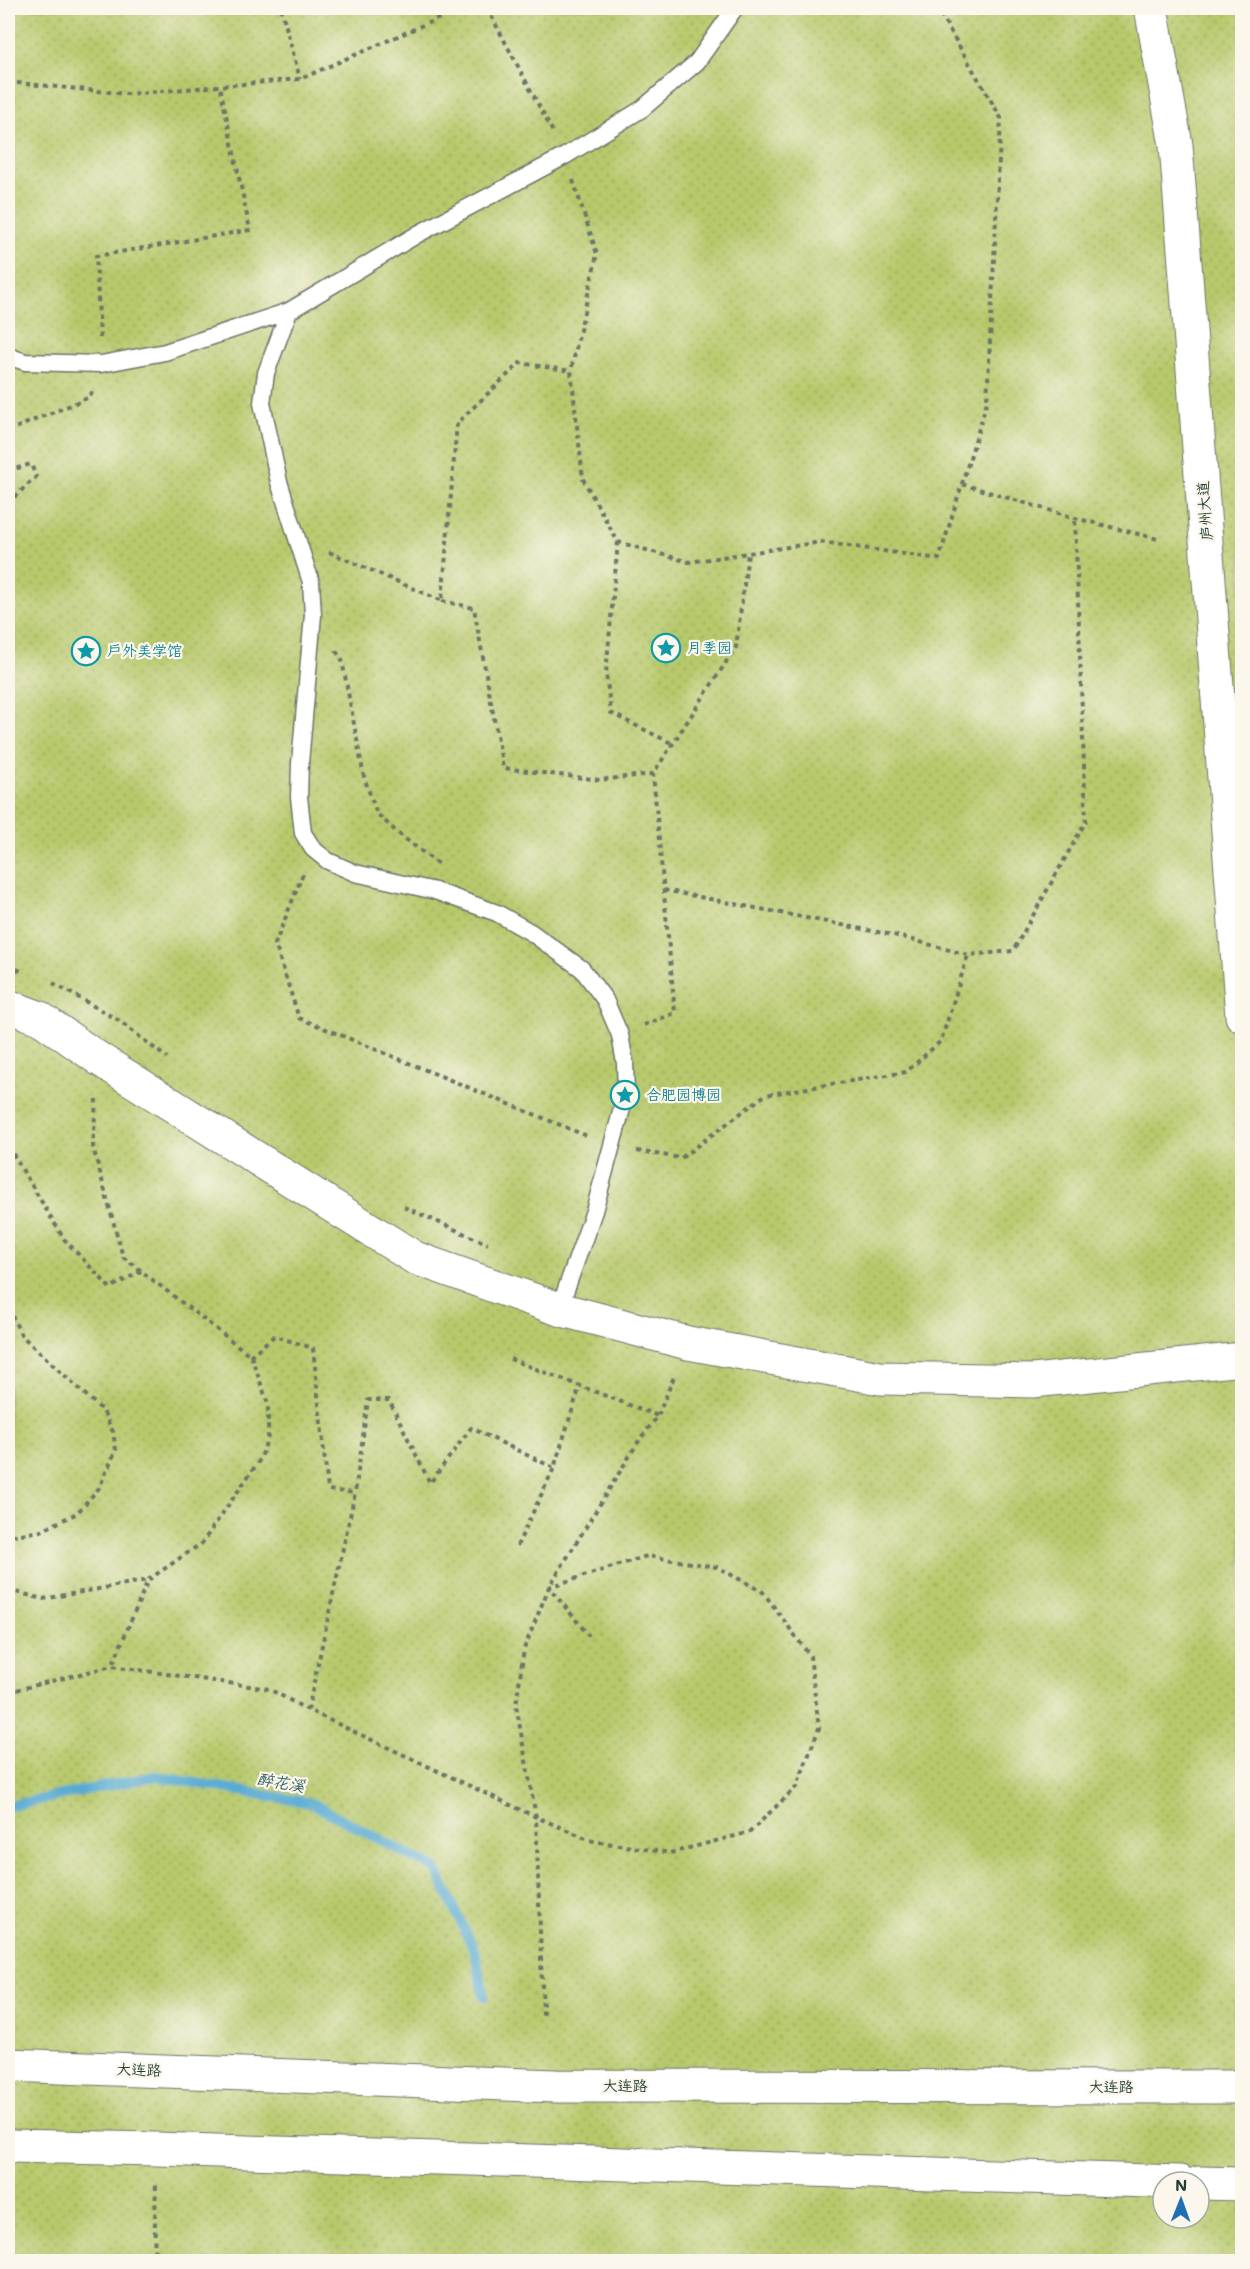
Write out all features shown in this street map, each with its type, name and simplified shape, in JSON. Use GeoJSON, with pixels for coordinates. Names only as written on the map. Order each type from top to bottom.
{"type":"FeatureCollection","features":[{"type":"Feature","properties":{"kind":"main road","name":"庐州大道"},"geometry":{"type":"LineString","coordinates":[[1151,8],[1176,146],[1242,1016]]}},
{"type":"Feature","properties":{"kind":"main road"},"geometry":{"type":"LineString","coordinates":[[8,1006],[40,1018],[99,1059],[415,1258],[559,1309],[688,1343],[880,1378],[1033,1381],[1242,1359]]}},
{"type":"Feature","properties":{"kind":"main road","name":"大连路"},"geometry":{"type":"LineString","coordinates":[[8,2065],[556,2086],[1242,2087]]}},
{"type":"Feature","properties":{"kind":"main road"},"geometry":{"type":"LineString","coordinates":[[8,2146],[1151,2181]]}},
{"type":"Feature","properties":{"kind":"main road"},"geometry":{"type":"LineString","coordinates":[[1211,2183],[1242,2184]]}},
{"type":"Feature","properties":{"kind":"lane"},"geometry":{"type":"LineString","coordinates":[[8,356],[25,362],[101,364],[165,352],[289,311],[418,234],[565,156],[642,109],[697,62],[735,8]]}},
{"type":"Feature","properties":{"kind":"lane"},"geometry":{"type":"LineString","coordinates":[[289,311],[266,373],[262,403],[279,482],[311,582],[313,615],[299,797],[303,833],[313,849],[328,861],[355,873],[435,891],[497,913],[532,933],[582,969],[605,1000],[620,1035],[625,1063],[626,1094],[594,1211],[559,1309]]}},
{"type":"Feature","properties":{"kind":"path"},"geometry":{"type":"LineString","coordinates":[[281,8],[300,79]]}},
{"type":"Feature","properties":{"kind":"path"},"geometry":{"type":"LineString","coordinates":[[8,82],[128,94],[300,79],[462,8]]}},
{"type":"Feature","properties":{"kind":"path"},"geometry":{"type":"LineString","coordinates":[[487,8],[565,156],[597,254],[571,371],[583,479],[618,542],[606,673],[611,712],[673,744]]}},
{"type":"Feature","properties":{"kind":"path"},"geometry":{"type":"LineString","coordinates":[[618,542],[689,562],[821,542],[939,559],[987,402],[1001,118],[938,8]]}},
{"type":"Feature","properties":{"kind":"path"},"geometry":{"type":"LineString","coordinates":[[8,431],[90,397],[101,364],[96,256],[250,230],[220,86]]}},
{"type":"Feature","properties":{"kind":"path"},"geometry":{"type":"LineString","coordinates":[[442,601],[458,423],[520,363],[571,371]]}},
{"type":"Feature","properties":{"kind":"path"},"geometry":{"type":"LineString","coordinates":[[8,471],[31,464],[36,477],[8,503]]}},
{"type":"Feature","properties":{"kind":"path"},"geometry":{"type":"LineString","coordinates":[[962,484],[1075,518],[1158,539]]}},
{"type":"Feature","properties":{"kind":"path"},"geometry":{"type":"LineString","coordinates":[[664,890],[898,936],[968,955],[1013,951],[1086,821],[1075,518]]}},
{"type":"Feature","properties":{"kind":"path"},"geometry":{"type":"LineString","coordinates":[[298,538],[442,601],[474,608],[503,768],[600,780],[653,774]]}},
{"type":"Feature","properties":{"kind":"path"},"geometry":{"type":"LineString","coordinates":[[620,1035],[675,1013],[653,774],[735,647],[748,553]]}},
{"type":"Feature","properties":{"kind":"path"},"geometry":{"type":"LineString","coordinates":[[313,615],[342,660],[364,777],[377,814],[399,834],[448,871],[466,902]]}},
{"type":"Feature","properties":{"kind":"path"},"geometry":{"type":"LineString","coordinates":[[313,849],[275,944],[299,1018],[613,1146],[681,1158],[765,1095],[906,1072],[942,1041],[968,955]]}},
{"type":"Feature","properties":{"kind":"path"},"geometry":{"type":"LineString","coordinates":[[8,966],[28,974]]}},
{"type":"Feature","properties":{"kind":"path"},"geometry":{"type":"LineString","coordinates":[[48,981],[118,1020],[171,1061]]}},
{"type":"Feature","properties":{"kind":"path"},"geometry":{"type":"LineString","coordinates":[[8,1590],[43,1599],[148,1580],[202,1543],[261,1458],[268,1436],[268,1404],[250,1356],[123,1257],[93,1147],[99,1059]]}},
{"type":"Feature","properties":{"kind":"path"},"geometry":{"type":"LineString","coordinates":[[8,1146],[64,1239],[110,1288],[141,1271]]}},
{"type":"Feature","properties":{"kind":"path"},"geometry":{"type":"LineString","coordinates":[[400,1205],[496,1248]]}},
{"type":"Feature","properties":{"kind":"path"},"geometry":{"type":"LineString","coordinates":[[8,1307],[21,1335],[103,1411],[113,1432],[116,1450],[99,1488],[77,1514],[41,1531],[8,1536]]}},
{"type":"Feature","properties":{"kind":"path"},"geometry":{"type":"LineString","coordinates":[[250,1356],[274,1336],[313,1348],[328,1490],[355,1492]]}},
{"type":"Feature","properties":{"kind":"path"},"geometry":{"type":"LineString","coordinates":[[543,2015],[536,1817],[516,1705],[524,1648],[549,1587],[640,1439],[657,1416],[688,1343]]}},
{"type":"Feature","properties":{"kind":"path"},"geometry":{"type":"LineString","coordinates":[[510,1359],[657,1416]]}},
{"type":"Feature","properties":{"kind":"path"},"geometry":{"type":"LineString","coordinates":[[517,1546],[554,1468],[580,1386]]}},
{"type":"Feature","properties":{"kind":"path"},"geometry":{"type":"LineString","coordinates":[[308,1710],[355,1492],[368,1400],[389,1401],[430,1483],[471,1428],[554,1468]]}},
{"type":"Feature","properties":{"kind":"path"},"geometry":{"type":"LineString","coordinates":[[8,1692],[112,1666],[269,1689],[308,1710],[536,1817],[593,1841],[670,1853],[750,1832],[797,1786],[819,1728],[810,1656],[763,1592],[717,1567],[647,1556],[549,1587]]}},
{"type":"Feature","properties":{"kind":"path"},"geometry":{"type":"LineString","coordinates":[[112,1666],[148,1580]]}},
{"type":"Feature","properties":{"kind":"path"},"geometry":{"type":"LineString","coordinates":[[549,1587],[589,1636]]}},
{"type":"Feature","properties":{"kind":"path"},"geometry":{"type":"LineString","coordinates":[[154,2262],[158,2149]]}},
{"type":"Feature","properties":{"kind":"green space","name":"合肥园博园"},"geometry":{"type":"Polygon","coordinates":[[[8,8],[1242,8],[1242,2261],[8,2262],[8,8]]]}},
{"type":"Feature","properties":{"kind":"waterway","name":"醉花溪"},"geometry":{"type":"LineString","coordinates":[[8,1806],[155,1776],[311,1803],[436,1869],[475,1952],[484,1996]]}},
{"type":"Feature","properties":{"kind":"place","name":"月季园"},"geometry":{"type":"Point","coordinates":[666,648]}},
{"type":"Feature","properties":{"kind":"place","name":"户外美学馆"},"geometry":{"type":"Point","coordinates":[86,651]}},
{"type":"Feature","properties":{"kind":"place","name":"合肥园博园"},"geometry":{"type":"Point","coordinates":[625,1095]}}]}
